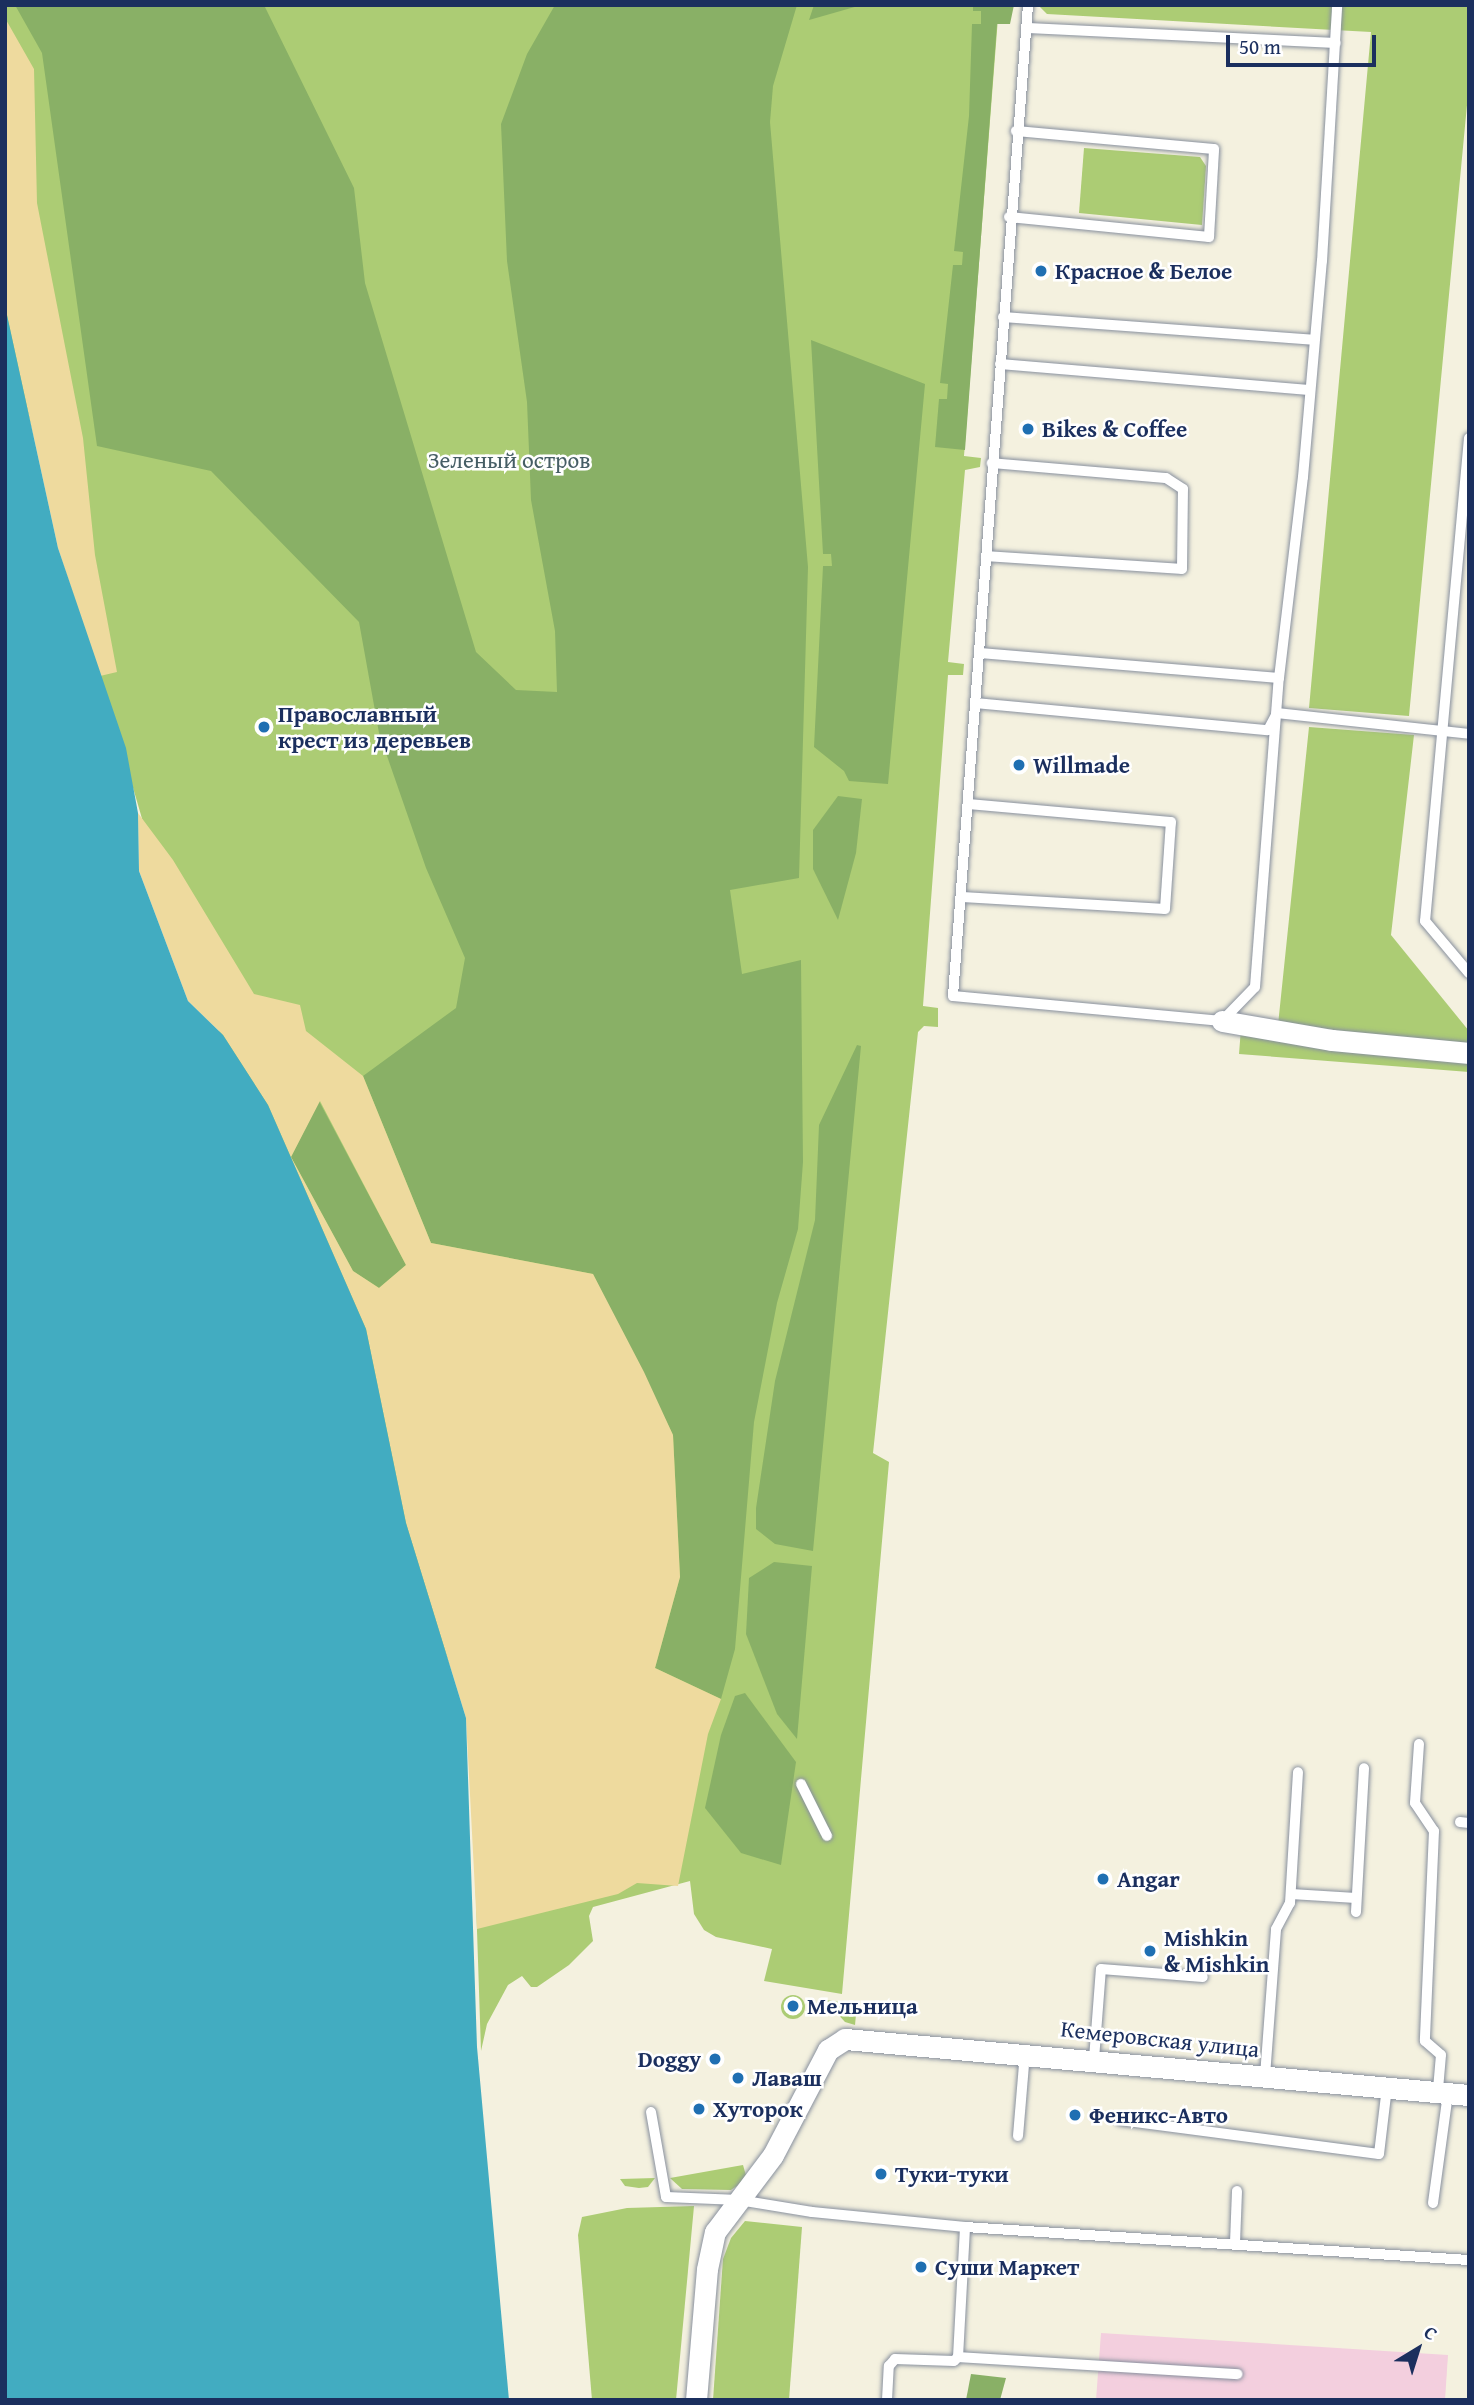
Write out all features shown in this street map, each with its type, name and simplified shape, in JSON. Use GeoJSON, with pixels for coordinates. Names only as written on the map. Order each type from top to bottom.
{"type":"FeatureCollection","features":[{"type":"Feature","properties":{"kind":"street"},"geometry":{"type":"LineString","coordinates":[[1222,1021],[1332,1040],[1469,1053]]}},
{"type":"Feature","properties":{"kind":"street","name":"Кемеровская улица"},"geometry":{"type":"LineString","coordinates":[[739,2200],[773,2155],[828,2050],[845,2039],[1025,2052],[1452,2094]]}},
{"type":"Feature","properties":{"kind":"street"},"geometry":{"type":"LineString","coordinates":[[696,2400],[707,2269],[715,2232],[739,2200]]}},
{"type":"Feature","properties":{"kind":"lane"},"geometry":{"type":"LineString","coordinates":[[1028,5],[1009,217],[963,897],[953,996],[1222,1021],[1255,987],[1279,678],[1309,390],[1337,5]]}},
{"type":"Feature","properties":{"kind":"lane"},"geometry":{"type":"LineString","coordinates":[[1028,28],[1336,43]]}},
{"type":"Feature","properties":{"kind":"lane"},"geometry":{"type":"LineString","coordinates":[[1009,217],[1209,237],[1214,149],[1016,131]]}},
{"type":"Feature","properties":{"kind":"lane"},"geometry":{"type":"LineString","coordinates":[[1003,317],[1313,340]]}},
{"type":"Feature","properties":{"kind":"lane"},"geometry":{"type":"LineString","coordinates":[[1000,365],[1309,390]]}},
{"type":"Feature","properties":{"kind":"lane"},"geometry":{"type":"LineString","coordinates":[[1469,438],[1440,730],[1425,920],[1469,973]]}},
{"type":"Feature","properties":{"kind":"lane"},"geometry":{"type":"LineString","coordinates":[[986,556],[1182,569],[1183,489],[1166,478],[992,463]]}},
{"type":"Feature","properties":{"kind":"lane"},"geometry":{"type":"LineString","coordinates":[[980,653],[1279,678]]}},
{"type":"Feature","properties":{"kind":"lane"},"geometry":{"type":"LineString","coordinates":[[975,703],[1268,730],[1277,713]]}},
{"type":"Feature","properties":{"kind":"lane"},"geometry":{"type":"LineString","coordinates":[[1277,713],[1469,734]]}},
{"type":"Feature","properties":{"kind":"lane"},"geometry":{"type":"LineString","coordinates":[[963,897],[1165,909],[1171,822],[968,804]]}},
{"type":"Feature","properties":{"kind":"lane"},"geometry":{"type":"LineString","coordinates":[[1419,1744],[1415,1802],[1434,1831],[1424,2041],[1441,2055],[1452,2094],[1433,2203]]}},
{"type":"Feature","properties":{"kind":"lane"},"geometry":{"type":"LineString","coordinates":[[1356,1912],[1364,1768]]}},
{"type":"Feature","properties":{"kind":"lane"},"geometry":{"type":"LineString","coordinates":[[1265,2076],[1276,1929],[1291,1894],[1298,1772]]}},
{"type":"Feature","properties":{"kind":"lane"},"geometry":{"type":"LineString","coordinates":[[801,1784],[827,1836]]}},
{"type":"Feature","properties":{"kind":"lane"},"geometry":{"type":"LineString","coordinates":[[1291,1894],[1356,1898]]}},
{"type":"Feature","properties":{"kind":"lane"},"geometry":{"type":"LineString","coordinates":[[1094,2059],[1101,1969],[1203,1977]]}},
{"type":"Feature","properties":{"kind":"lane"},"geometry":{"type":"LineString","coordinates":[[1018,2136],[1025,2052]]}},
{"type":"Feature","properties":{"kind":"lane"},"geometry":{"type":"LineString","coordinates":[[1120,2120],[1379,2154],[1387,2087]]}},
{"type":"Feature","properties":{"kind":"lane"},"geometry":{"type":"LineString","coordinates":[[651,2112],[666,2197],[739,2200],[812,2212],[965,2227],[1469,2260]]}},
{"type":"Feature","properties":{"kind":"lane"},"geometry":{"type":"LineString","coordinates":[[1235,2243],[1237,2191]]}},
{"type":"Feature","properties":{"kind":"lane"},"geometry":{"type":"LineString","coordinates":[[887,2400],[889,2366],[895,2359],[954,2361],[958,2357],[965,2227]]}},
{"type":"Feature","properties":{"kind":"lane"},"geometry":{"type":"LineString","coordinates":[[958,2357],[1237,2374]]}},
{"type":"Feature","properties":{"kind":"shaded area"},"geometry":{"type":"Polygon","coordinates":[[[1101,2333],[1448,2355],[1445,2400],[1096,2400],[1101,2333]]]}},
{"type":"Feature","properties":{"kind":"green space","name":"Зеленый остров"},"geometry":{"type":"Polygon","coordinates":[[[5,5],[999,5],[964,456],[981,458],[980,467],[965,470],[948,662],[964,664],[963,675],[948,675],[923,1006],[938,1008],[938,1027],[924,1026],[918,1032],[873,1453],[889,1462],[842,1994],[764,1981],[772,1949],[716,1937],[704,1930],[694,1914],[690,1881],[593,1907],[589,1916],[593,1941],[569,1965],[537,1987],[531,1987],[522,1976],[508,1985],[487,2024],[481,2051],[470,1720],[143,822],[61,540],[5,324],[5,5]]]}},
{"type":"Feature","properties":{"kind":"green space"},"geometry":{"type":"Polygon","coordinates":[[[15,5],[264,5],[354,188],[365,283],[476,652],[516,690],[557,692],[555,631],[531,500],[527,402],[507,261],[501,124],[527,54],[555,5],[797,5],[773,86],[770,122],[808,567],[799,878],[730,890],[742,974],[801,960],[803,1162],[798,1229],[777,1303],[754,1422],[735,1649],[721,1699],[655,1668],[680,1577],[673,1435],[593,1274],[431,1243],[363,1076],[456,1008],[465,958],[426,868],[379,733],[359,622],[211,471],[97,446],[42,53],[15,5]]]}},
{"type":"Feature","properties":{"kind":"green space"},"geometry":{"type":"Polygon","coordinates":[[[814,5],[958,6],[858,6],[809,20],[814,5]]]}},
{"type":"Feature","properties":{"kind":"green space"},"geometry":{"type":"Polygon","coordinates":[[[973,5],[1014,5],[1010,24],[997,24],[965,450],[935,447],[939,399],[947,399],[948,384],[940,383],[953,265],[962,265],[963,252],[954,251],[969,116],[972,24],[981,24],[981,11],[973,11],[973,5]]]}},
{"type":"Feature","properties":{"kind":"green space"},"geometry":{"type":"Polygon","coordinates":[[[1038,5],[1469,5],[1469,84],[1409,716],[1309,708],[1371,32],[1047,14],[1038,5]]]}},
{"type":"Feature","properties":{"kind":"green space"},"geometry":{"type":"Polygon","coordinates":[[[1084,148],[1200,157],[1206,166],[1202,225],[1079,213],[1084,148]]]}},
{"type":"Feature","properties":{"kind":"green space"},"geometry":{"type":"Polygon","coordinates":[[[811,340],[925,384],[888,784],[849,781],[844,771],[814,747],[823,566],[832,566],[831,554],[823,554],[811,340]]]}},
{"type":"Feature","properties":{"kind":"green space"},"geometry":{"type":"Polygon","coordinates":[[[1309,727],[1414,735],[1391,935],[1469,1031],[1469,1072],[1239,1054],[1241,1028],[1278,1025],[1309,727]]]}},
{"type":"Feature","properties":{"kind":"green space"},"geometry":{"type":"Polygon","coordinates":[[[838,796],[862,799],[856,853],[838,920],[813,869],[813,830],[838,796]]]}},
{"type":"Feature","properties":{"kind":"green space"},"geometry":{"type":"Polygon","coordinates":[[[857,1045],[861,1046],[813,1551],[775,1544],[756,1529],[756,1508],[775,1381],[815,1220],[819,1125],[857,1045]]]}},
{"type":"Feature","properties":{"kind":"green space"},"geometry":{"type":"Polygon","coordinates":[[[319,1101],[406,1265],[379,1288],[353,1271],[291,1157],[319,1101]]]}},
{"type":"Feature","properties":{"kind":"green space"},"geometry":{"type":"Polygon","coordinates":[[[774,1562],[812,1566],[797,1739],[777,1714],[746,1634],[749,1578],[774,1562]]]}},
{"type":"Feature","properties":{"kind":"green space"},"geometry":{"type":"Polygon","coordinates":[[[745,1693],[796,1762],[781,1865],[741,1853],[705,1808],[721,1735],[735,1696],[745,1693]]]}},
{"type":"Feature","properties":{"kind":"green space"},"geometry":{"type":"Polygon","coordinates":[[[793,1995],[802,1998],[805,2007],[802,2016],[793,2019],[784,2016],[781,2007],[784,1998],[793,1995]]]}},
{"type":"Feature","properties":{"kind":"green space"},"geometry":{"type":"Polygon","coordinates":[[[825,2000],[857,2004],[855,2025],[845,2022],[825,2000]]]}},
{"type":"Feature","properties":{"kind":"green space"},"geometry":{"type":"Polygon","coordinates":[[[743,2165],[747,2179],[731,2190],[682,2189],[670,2178],[743,2165]]]}},
{"type":"Feature","properties":{"kind":"green space"},"geometry":{"type":"Polygon","coordinates":[[[655,2178],[648,2187],[639,2188],[625,2186],[620,2179],[655,2178]]]}},
{"type":"Feature","properties":{"kind":"green space"},"geometry":{"type":"Polygon","coordinates":[[[694,2206],[676,2400],[592,2400],[578,2235],[582,2217],[627,2208],[694,2206]]]}},
{"type":"Feature","properties":{"kind":"green space"},"geometry":{"type":"Polygon","coordinates":[[[745,2221],[802,2227],[789,2400],[713,2400],[723,2259],[731,2238],[745,2221]]]}},
{"type":"Feature","properties":{"kind":"green space"},"geometry":{"type":"Polygon","coordinates":[[[971,2374],[1006,2378],[1000,2400],[966,2400],[971,2374]]]}},
{"type":"Feature","properties":{"kind":"sand"},"geometry":{"type":"Polygon","coordinates":[[[5,18],[34,69],[37,203],[83,438],[95,555],[117,672],[100,676],[58,548],[5,306],[5,18]]]}},
{"type":"Feature","properties":{"kind":"sand"},"geometry":{"type":"Polygon","coordinates":[[[138,813],[173,860],[254,994],[300,1005],[306,1031],[363,1076],[431,1243],[593,1274],[673,1435],[680,1577],[655,1668],[721,1699],[708,1734],[678,1886],[637,1883],[618,1894],[477,1929],[466,1718],[406,1523],[366,1329],[268,1105],[223,1035],[188,1001],[139,871],[138,813]],[[320,1101],[291,1157],[353,1271],[379,1288],[406,1265],[320,1101]]]}},
{"type":"Feature","properties":{"kind":"water"},"geometry":{"type":"Polygon","coordinates":[[[5,306],[58,548],[126,748],[138,813],[139,871],[188,1001],[223,1035],[268,1105],[366,1329],[406,1523],[466,1718],[477,2047],[509,2400],[5,2400],[5,306]]]}},
{"type":"Feature","properties":{"kind":"place","name":"Красное & Белое"},"geometry":{"type":"Point","coordinates":[1041,271]}},
{"type":"Feature","properties":{"kind":"place","name":"Bikes & Coffee"},"geometry":{"type":"Point","coordinates":[1028,429]}},
{"type":"Feature","properties":{"kind":"place","name":"Православный крест из деревьев"},"geometry":{"type":"Point","coordinates":[264,727]}},
{"type":"Feature","properties":{"kind":"place","name":"Willmade"},"geometry":{"type":"Point","coordinates":[1019,765]}},
{"type":"Feature","properties":{"kind":"place","name":"Angar"},"geometry":{"type":"Point","coordinates":[1103,1879]}},
{"type":"Feature","properties":{"kind":"place","name":"Mishkin & Mishkin"},"geometry":{"type":"Point","coordinates":[1150,1951]}},
{"type":"Feature","properties":{"kind":"place","name":"Мельница"},"geometry":{"type":"Point","coordinates":[793,2006]}},
{"type":"Feature","properties":{"kind":"place","name":"Doggy"},"geometry":{"type":"Point","coordinates":[715,2059]}},
{"type":"Feature","properties":{"kind":"place","name":"Лаваш"},"geometry":{"type":"Point","coordinates":[738,2078]}},
{"type":"Feature","properties":{"kind":"place","name":"Хуторок"},"geometry":{"type":"Point","coordinates":[699,2109]}},
{"type":"Feature","properties":{"kind":"place","name":"Феникс-Авто"},"geometry":{"type":"Point","coordinates":[1075,2115]}},
{"type":"Feature","properties":{"kind":"place","name":"Туки-туки"},"geometry":{"type":"Point","coordinates":[881,2174]}},
{"type":"Feature","properties":{"kind":"place","name":"Суши Маркет"},"geometry":{"type":"Point","coordinates":[921,2267]}}]}
